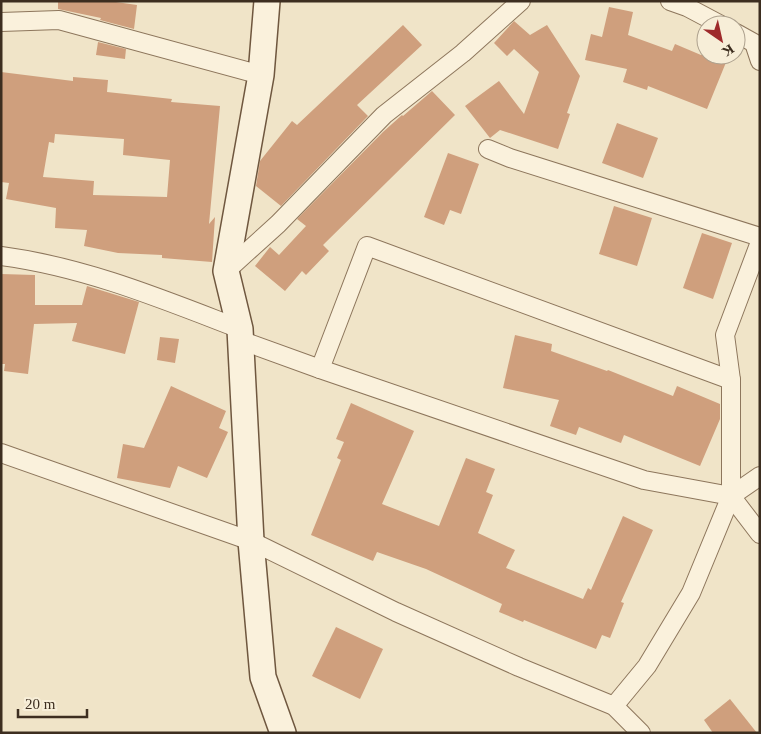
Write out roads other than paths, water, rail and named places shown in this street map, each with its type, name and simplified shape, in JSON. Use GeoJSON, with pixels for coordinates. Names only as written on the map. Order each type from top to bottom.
{"type":"FeatureCollection","features":[{"type":"Feature","properties":{"kind":"street"},"geometry":{"type":"LineString","coordinates":[[267,1],[261,75],[226,271],[240,334],[251,542],[263,677],[283,733]]}},
{"type":"Feature","properties":{"kind":"street"},"geometry":{"type":"LineString","coordinates":[[226,271],[278,224],[384,115],[463,53],[521,1]]}},
{"type":"Feature","properties":{"kind":"street"},"geometry":{"type":"LineString","coordinates":[[670,1],[702,15]]}},
{"type":"Feature","properties":{"kind":"street"},"geometry":{"type":"LineString","coordinates":[[1,22],[59,20],[261,75]]}},
{"type":"Feature","properties":{"kind":"street"},"geometry":{"type":"LineString","coordinates":[[746,39],[754,43],[760,62]]}},
{"type":"Feature","properties":{"kind":"street"},"geometry":{"type":"LineString","coordinates":[[488,149],[510,158],[760,237]]}},
{"type":"Feature","properties":{"kind":"street"},"geometry":{"type":"LineString","coordinates":[[614,706],[647,666],[691,593],[731,496],[731,380],[725,335],[760,242]]}},
{"type":"Feature","properties":{"kind":"street"},"geometry":{"type":"LineString","coordinates":[[320,369],[367,246],[731,380]]}},
{"type":"Feature","properties":{"kind":"street"},"geometry":{"type":"LineString","coordinates":[[1,256],[33,260],[122,284],[320,369],[644,480],[731,496],[760,534]]}},
{"type":"Feature","properties":{"kind":"street"},"geometry":{"type":"LineString","coordinates":[[1,453],[251,542],[449,636],[614,706],[641,733]]}},
{"type":"Feature","properties":{"kind":"street"},"geometry":{"type":"LineString","coordinates":[[731,496],[760,476]]}}]}
